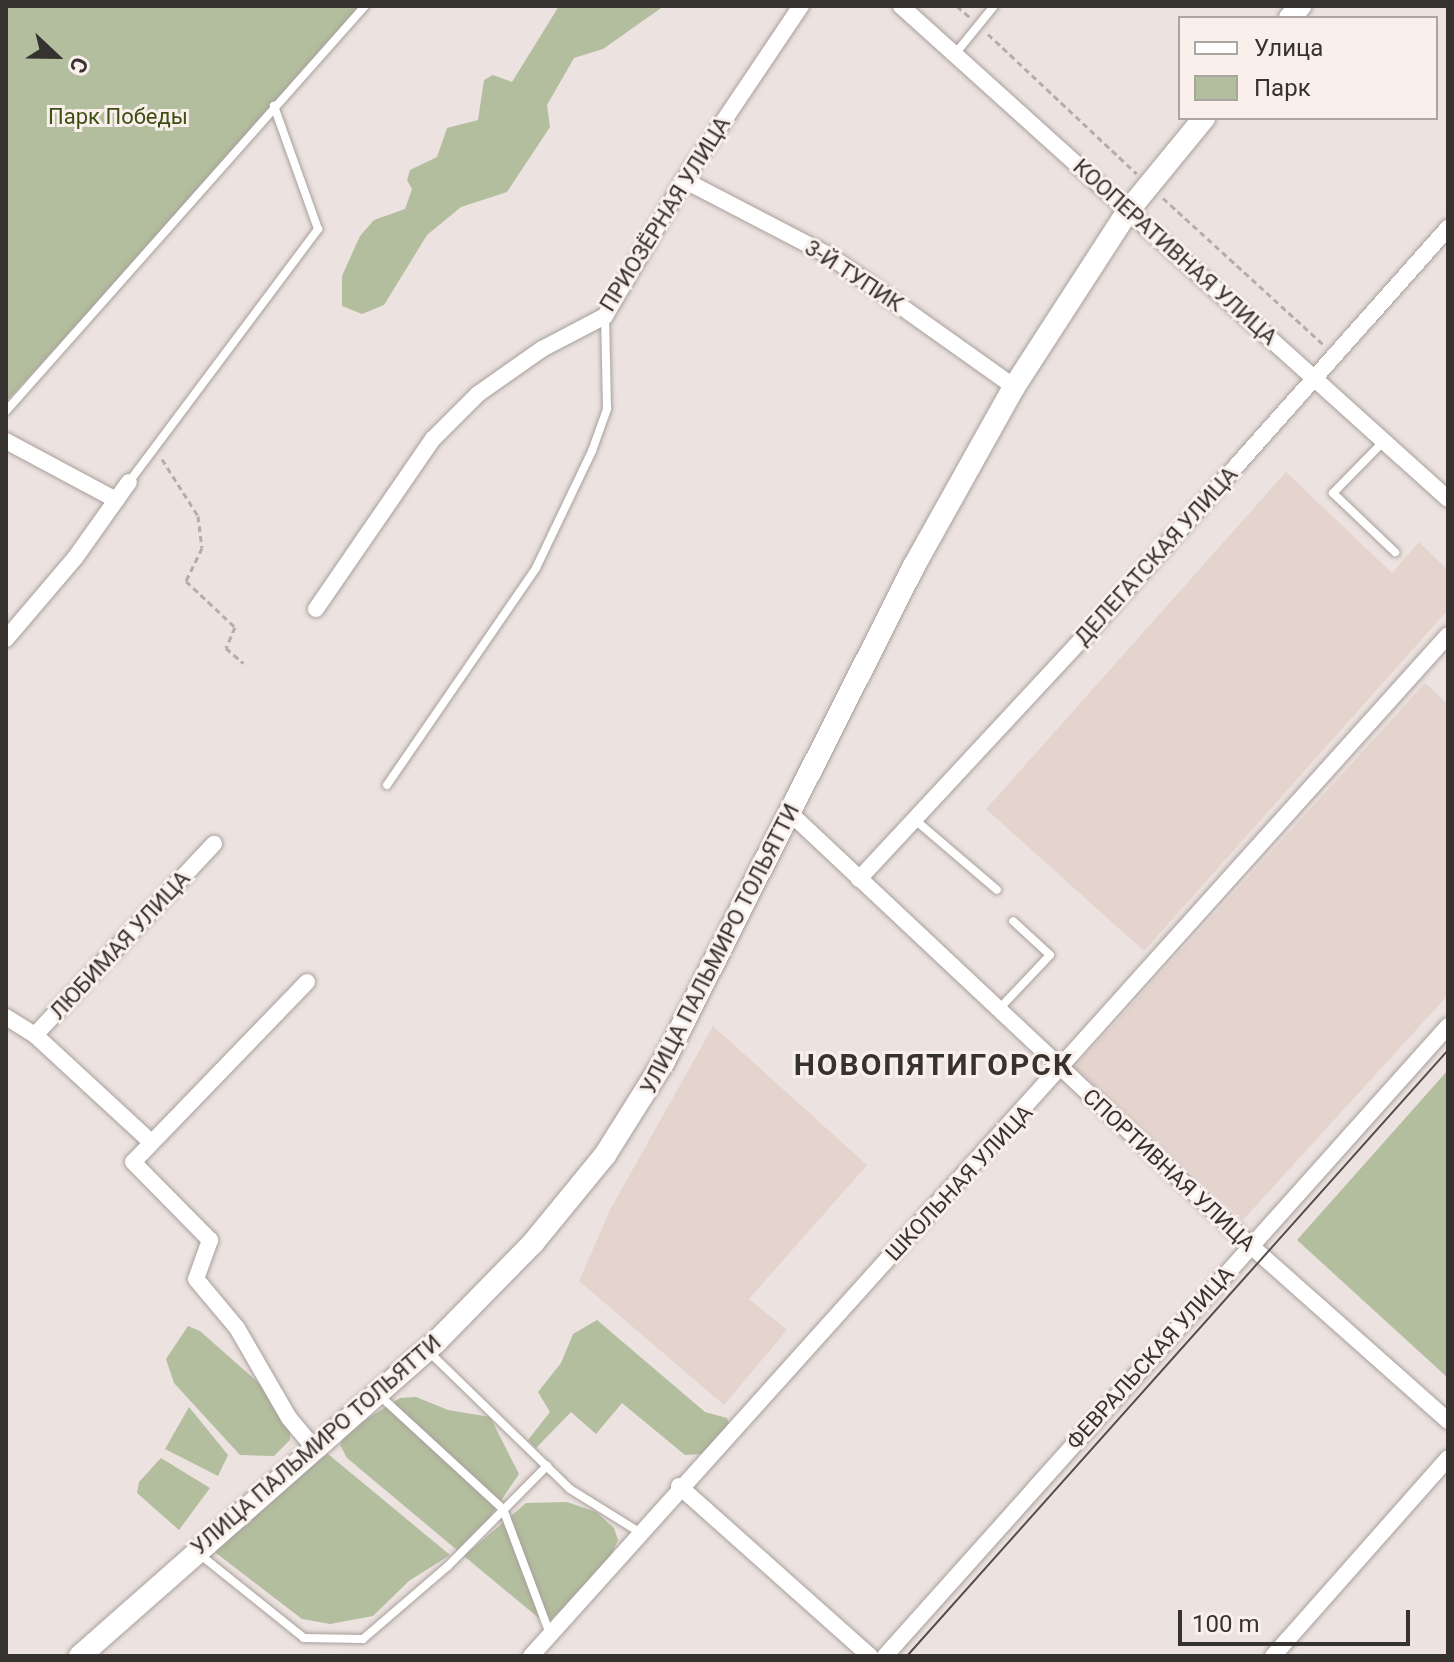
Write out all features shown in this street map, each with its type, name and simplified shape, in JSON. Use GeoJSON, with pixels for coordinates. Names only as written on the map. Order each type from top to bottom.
{"type":"FeatureCollection","features":[{"type":"Feature","properties":{"kind":"street","name":"ПРИОЗЁРНАЯ УЛИЦА"},"geometry":{"type":"LineString","coordinates":[[316,609],[433,439],[478,394],[542,349],[605,316],[684,180],[801,6]]}},
{"type":"Feature","properties":{"kind":"street","name":"КООПЕРАТИВНАЯ УЛИЦА"},"geometry":{"type":"LineString","coordinates":[[906,7],[1448,499]]}},
{"type":"Feature","properties":{"kind":"street","name":"УЛИЦА ПАЛЬМИРО ТОЛЬЯТТИ"},"geometry":{"type":"LineString","coordinates":[[80,1656],[194,1550],[427,1350],[570,1201],[636,1110],[791,814],[914,566],[1014,387],[1128,211],[1202,120]]}},
{"type":"Feature","properties":{"kind":"street","name":"3-Й ТУПИК"},"geometry":{"type":"LineString","coordinates":[[684,180],[830,256],[1014,387]]}},
{"type":"Feature","properties":{"kind":"street","name":"ДЕЛЕГАТСКАЯ УЛИЦА"},"geometry":{"type":"LineString","coordinates":[[859,879],[1448,228]]}},
{"type":"Feature","properties":{"kind":"street"},"geometry":{"type":"LineString","coordinates":[[6,441],[116,500]]}},
{"type":"Feature","properties":{"kind":"street"},"geometry":{"type":"LineString","coordinates":[[6,639],[129,482]]}},
{"type":"Feature","properties":{"kind":"street","name":"ШКОЛЬНАЯ УЛИЦА"},"geometry":{"type":"LineString","coordinates":[[531,1656],[679,1486],[1063,1070],[1448,635]]}},
{"type":"Feature","properties":{"kind":"street","name":"СПОРТИВНАЯ УЛИЦА"},"geometry":{"type":"LineString","coordinates":[[791,814],[1250,1245],[1448,1421]]}},
{"type":"Feature","properties":{"kind":"street","name":"ЛЮБИМАЯ УЛИЦА"},"geometry":{"type":"LineString","coordinates":[[151,1142],[35,1035],[214,844]]}},
{"type":"Feature","properties":{"kind":"street"},"geometry":{"type":"LineString","coordinates":[[307,982],[133,1162],[210,1240],[196,1279],[237,1328],[289,1418],[314,1448]]}},
{"type":"Feature","properties":{"kind":"street"},"geometry":{"type":"LineString","coordinates":[[6,1017],[35,1035]]}},
{"type":"Feature","properties":{"kind":"street","name":"ФЕВРАЛЬСКАЯ УЛИЦА"},"geometry":{"type":"LineString","coordinates":[[885,1656],[1448,1026]]}},
{"type":"Feature","properties":{"kind":"street"},"geometry":{"type":"LineString","coordinates":[[1273,1656],[1448,1458]]}},
{"type":"Feature","properties":{"kind":"street"},"geometry":{"type":"LineString","coordinates":[[679,1486],[870,1656]]}},
{"type":"Feature","properties":{"kind":"lane"},"geometry":{"type":"LineString","coordinates":[[6,411],[365,6]]}},
{"type":"Feature","properties":{"kind":"lane"},"geometry":{"type":"LineString","coordinates":[[955,54],[994,6]]}},
{"type":"Feature","properties":{"kind":"lane"},"geometry":{"type":"LineString","coordinates":[[129,482],[318,229],[274,106]]}},
{"type":"Feature","properties":{"kind":"lane"},"geometry":{"type":"LineString","coordinates":[[387,785],[536,568],[592,451],[607,409],[605,316]]}},
{"type":"Feature","properties":{"kind":"lane"},"geometry":{"type":"LineString","coordinates":[[1385,441],[1333,493],[1395,552]]}},
{"type":"Feature","properties":{"kind":"lane"},"geometry":{"type":"LineString","coordinates":[[914,819],[997,890]]}},
{"type":"Feature","properties":{"kind":"lane"},"geometry":{"type":"LineString","coordinates":[[998,1010],[1050,955],[1013,921]]}},
{"type":"Feature","properties":{"kind":"lane"},"geometry":{"type":"LineString","coordinates":[[427,1350],[570,1489],[639,1532]]}},
{"type":"Feature","properties":{"kind":"lane"},"geometry":{"type":"LineString","coordinates":[[378,1394],[503,1509],[550,1635]]}},
{"type":"Feature","properties":{"kind":"lane"},"geometry":{"type":"LineString","coordinates":[[194,1550],[304,1638],[363,1639],[448,1566],[547,1466]]}},
{"type":"Feature","properties":{"kind":"path"},"geometry":{"type":"LineString","coordinates":[[154,446],[198,516],[202,548],[186,581],[235,627],[226,648],[243,663]]}},
{"type":"Feature","properties":{"kind":"shaded area"},"geometry":{"type":"Polygon","coordinates":[[[1286,472],[1392,573],[1419,542],[1448,570],[1448,610],[1144,951],[986,809],[1286,472]]]}},
{"type":"Feature","properties":{"kind":"shaded area"},"geometry":{"type":"Polygon","coordinates":[[[1425,683],[1448,704],[1448,995],[1243,1220],[1075,1067],[1425,683]]]}},
{"type":"Feature","properties":{"kind":"shaded area"},"geometry":{"type":"Polygon","coordinates":[[[713,1026],[867,1165],[749,1299],[787,1330],[724,1405],[579,1281],[610,1210],[713,1026]]]}},
{"type":"Feature","properties":{"kind":"green space","name":"Парк Победы"},"geometry":{"type":"Polygon","coordinates":[[[6,6],[370,6],[6,402],[6,6]]]}},
{"type":"Feature","properties":{"kind":"green space"},"geometry":{"type":"Polygon","coordinates":[[[559,6],[664,6],[603,49],[574,58],[547,105],[550,127],[507,192],[461,207],[427,235],[384,305],[362,314],[342,306],[342,276],[360,236],[374,220],[405,209],[412,189],[407,180],[410,170],[437,157],[447,128],[478,120],[484,80],[493,75],[512,82],[559,6]]]}},
{"type":"Feature","properties":{"kind":"green space"},"geometry":{"type":"Polygon","coordinates":[[[1448,1070],[1448,1378],[1297,1240],[1448,1070]]]}},
{"type":"Feature","properties":{"kind":"green space"},"geometry":{"type":"Polygon","coordinates":[[[597,1320],[705,1412],[727,1418],[729,1424],[702,1454],[685,1455],[622,1403],[596,1434],[571,1412],[536,1448],[528,1440],[550,1412],[538,1392],[561,1363],[573,1334],[597,1320]]]}},
{"type":"Feature","properties":{"kind":"green space"},"geometry":{"type":"Polygon","coordinates":[[[188,1326],[200,1331],[260,1384],[279,1410],[290,1428],[290,1440],[274,1456],[240,1455],[174,1383],[166,1359],[188,1326]]]}},
{"type":"Feature","properties":{"kind":"green space"},"geometry":{"type":"Polygon","coordinates":[[[416,1397],[448,1410],[490,1417],[519,1474],[490,1517],[457,1550],[347,1458],[340,1445],[346,1432],[400,1398],[416,1397]]]}},
{"type":"Feature","properties":{"kind":"green space"},"geometry":{"type":"Polygon","coordinates":[[[189,1407],[228,1455],[218,1476],[165,1449],[189,1407]]]}},
{"type":"Feature","properties":{"kind":"green space"},"geometry":{"type":"Polygon","coordinates":[[[328,1454],[450,1555],[409,1581],[373,1616],[330,1624],[302,1619],[216,1553],[216,1541],[314,1457],[328,1454]]]}},
{"type":"Feature","properties":{"kind":"green space"},"geometry":{"type":"Polygon","coordinates":[[[161,1458],[210,1488],[179,1530],[137,1493],[139,1482],[161,1458]]]}},
{"type":"Feature","properties":{"kind":"green space"},"geometry":{"type":"Polygon","coordinates":[[[567,1502],[596,1512],[614,1528],[618,1540],[604,1571],[546,1624],[464,1556],[526,1503],[567,1502]]]}},
{"type":"Feature","properties":{"kind":"tram line"},"geometry":{"type":"LineString","coordinates":[[907,1656],[1448,1050]]}},
{"type":"Feature","properties":{"kind":"district","name":"НОВОПЯТИГОРСК"},"geometry":{"type":"Point","coordinates":[934,1065]}}]}
